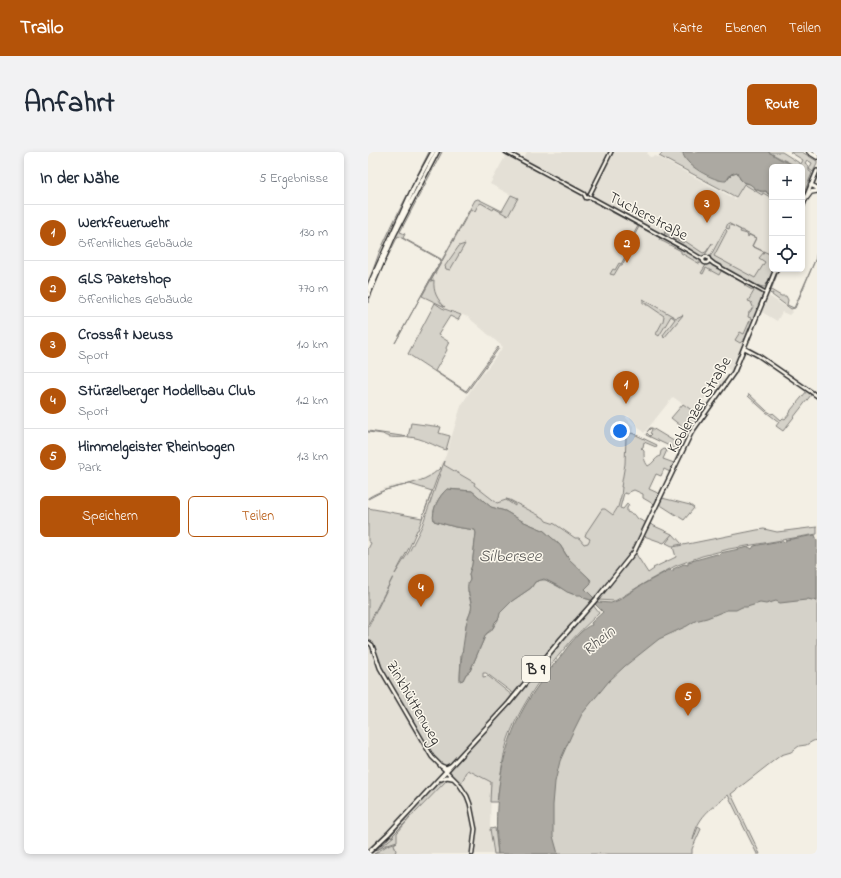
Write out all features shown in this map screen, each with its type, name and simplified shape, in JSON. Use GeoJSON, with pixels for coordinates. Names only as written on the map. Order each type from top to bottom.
{"type":"FeatureCollection","features":[{"type":"Feature","properties":{"kind":"highway"},"geometry":{"type":"LineString","coordinates":[[368,288],[414,188],[433,152]]}},
{"type":"Feature","properties":{"kind":"highway"},"geometry":{"type":"LineString","coordinates":[[368,295],[397,229],[437,152]]}},
{"type":"Feature","properties":{"kind":"highway"},"geometry":{"type":"LineString","coordinates":[[809,152],[817,157]]}},
{"type":"Feature","properties":{"kind":"highway"},"geometry":{"type":"LineString","coordinates":[[810,187],[817,190]]}},
{"type":"Feature","properties":{"kind":"highway"},"geometry":{"type":"LineString","coordinates":[[805,200],[811,192],[817,190]]}},
{"type":"Feature","properties":{"kind":"main road"},"geometry":{"type":"LineString","coordinates":[[805,200],[817,171]]}},
{"type":"Feature","properties":{"kind":"main road","name":"B 9"},"geometry":{"type":"LineString","coordinates":[[744,348],[775,272]]}},
{"type":"Feature","properties":{"kind":"main road","name":"Koblenzer Straße"},"geometry":{"type":"LineString","coordinates":[[454,764],[509,703],[632,555],[691,433],[732,375],[744,348]]}},
{"type":"Feature","properties":{"kind":"main road"},"geometry":{"type":"LineString","coordinates":[[441,766],[446,768],[454,764]]}},
{"type":"Feature","properties":{"kind":"main road","name":"B 9"},"geometry":{"type":"LineString","coordinates":[[368,853],[383,840],[454,764]]}},
{"type":"Feature","properties":{"kind":"main road"},"geometry":{"type":"LineString","coordinates":[[438,781],[446,777],[452,778]]}},
{"type":"Feature","properties":{"kind":"street","name":"Tucherstraße"},"geometry":{"type":"LineString","coordinates":[[506,152],[588,194],[703,258]]}},
{"type":"Feature","properties":{"kind":"street"},"geometry":{"type":"LineString","coordinates":[[588,194],[611,152]]}},
{"type":"Feature","properties":{"kind":"street"},"geometry":{"type":"LineString","coordinates":[[703,258],[707,257],[708,261],[766,293]]}},
{"type":"Feature","properties":{"kind":"street"},"geometry":{"type":"LineString","coordinates":[[703,258],[704,263],[708,261]]}},
{"type":"Feature","properties":{"kind":"street"},"geometry":{"type":"LineString","coordinates":[[744,348],[759,356],[817,396]]}},
{"type":"Feature","properties":{"kind":"street","name":"Zinkhüttenweg"},"geometry":{"type":"LineString","coordinates":[[368,642],[372,645],[378,665],[432,757],[463,789],[470,804],[475,829],[472,854]]}},
{"type":"Feature","properties":{"kind":"shaded area"},"geometry":{"type":"Polygon","coordinates":[[[429,152],[431,152],[394,224],[368,284],[379,253],[429,152]]]}},
{"type":"Feature","properties":{"kind":"shaded area"},"geometry":{"type":"Polygon","coordinates":[[[440,152],[442,152],[400,232],[405,234],[403,238],[441,260],[398,236],[384,264],[368,303],[368,299],[397,233],[440,152]]]}},
{"type":"Feature","properties":{"kind":"shaded area"},"geometry":{"type":"Polygon","coordinates":[[[527,152],[648,152],[647,154],[650,157],[656,156],[735,199],[743,184],[762,195],[763,193],[769,196],[769,272],[772,272],[762,292],[793,311],[789,315],[782,312],[777,321],[757,309],[732,372],[718,361],[711,369],[726,380],[713,398],[707,395],[703,401],[708,404],[700,416],[673,397],[644,433],[628,416],[626,416],[634,427],[632,433],[626,438],[625,464],[618,507],[605,525],[586,561],[497,503],[474,485],[475,483],[444,465],[444,463],[435,473],[426,478],[386,489],[368,498],[385,488],[424,478],[440,467],[446,455],[461,406],[472,388],[503,347],[468,317],[441,307],[423,296],[476,200],[501,212],[511,195],[490,184],[506,155],[521,162],[527,152]]]}},
{"type":"Feature","properties":{"kind":"shaded area"},"geometry":{"type":"Polygon","coordinates":[[[662,152],[683,152],[689,163],[719,180],[737,172],[740,179],[744,183],[751,184],[755,189],[762,192],[766,191],[769,194],[769,196],[763,193],[762,195],[744,184],[736,197],[659,156],[662,152]]]}},
{"type":"Feature","properties":{"kind":"shaded area"},"geometry":{"type":"Polygon","coordinates":[[[768,152],[782,152],[801,164],[792,164],[768,152]]]}},
{"type":"Feature","properties":{"kind":"shaded area"},"geometry":{"type":"Polygon","coordinates":[[[790,152],[802,152],[817,161],[813,172],[809,169],[812,173],[805,190],[805,164],[801,164],[803,160],[790,152]],[[807,160],[805,163],[809,166],[809,169],[812,163],[807,160]]]}},
{"type":"Feature","properties":{"kind":"shaded area"},"geometry":{"type":"Polygon","coordinates":[[[511,195],[518,198],[508,216],[481,203],[475,211],[471,209],[431,281],[434,280],[436,295],[445,307],[422,296],[475,200],[478,199],[502,211],[511,195]]]}},
{"type":"Feature","properties":{"kind":"shaded area"},"geometry":{"type":"Polygon","coordinates":[[[593,202],[604,207],[605,206],[640,225],[628,247],[631,249],[622,265],[620,265],[614,275],[610,274],[613,269],[615,270],[619,263],[621,264],[629,250],[626,248],[638,226],[593,202]]]}},
{"type":"Feature","properties":{"kind":"shaded area"},"geometry":{"type":"Polygon","coordinates":[[[728,223],[756,238],[749,235],[748,237],[747,234],[740,232],[741,230],[731,225],[729,229],[726,228],[728,223]]]}},
{"type":"Feature","properties":{"kind":"shaded area"},"geometry":{"type":"Polygon","coordinates":[[[640,226],[700,259],[700,264],[681,253],[681,251],[659,240],[660,238],[640,226]]]}},
{"type":"Feature","properties":{"kind":"shaded area"},"geometry":{"type":"Polygon","coordinates":[[[725,229],[727,231],[714,256],[755,278],[765,262],[759,258],[764,252],[752,246],[769,254],[769,272],[772,272],[765,287],[747,281],[730,272],[711,261],[710,257],[725,229]]]}},
{"type":"Feature","properties":{"kind":"shaded area"},"geometry":{"type":"Polygon","coordinates":[[[665,231],[665,233],[683,243],[685,241],[703,253],[706,252],[712,244],[705,255],[701,256],[664,236],[665,231]]]}},
{"type":"Feature","properties":{"kind":"shaded area"},"geometry":{"type":"Polygon","coordinates":[[[465,244],[450,270],[446,269],[445,266],[459,246],[465,244]]]}},
{"type":"Feature","properties":{"kind":"shaded area"},"geometry":{"type":"Polygon","coordinates":[[[816,258],[795,308],[791,309],[772,295],[773,293],[771,294],[769,292],[777,272],[771,290],[781,296],[786,296],[788,300],[787,305],[794,308],[816,258]]]}},
{"type":"Feature","properties":{"kind":"shaded area"},"geometry":{"type":"Polygon","coordinates":[[[708,264],[763,293],[746,338],[740,343],[735,340],[740,332],[744,334],[751,318],[748,317],[749,312],[753,307],[751,302],[748,301],[754,291],[745,286],[744,283],[721,271],[719,275],[706,268],[703,274],[701,273],[708,264]]]}},
{"type":"Feature","properties":{"kind":"shaded area"},"geometry":{"type":"Polygon","coordinates":[[[643,299],[676,318],[683,315],[664,338],[663,335],[675,319],[671,316],[659,336],[656,334],[664,316],[646,305],[646,303],[643,303],[643,299]]]}},
{"type":"Feature","properties":{"kind":"shaded area"},"geometry":{"type":"Polygon","coordinates":[[[435,303],[442,308],[461,315],[458,320],[450,316],[438,335],[449,342],[446,348],[447,350],[435,371],[466,391],[498,347],[499,348],[467,392],[408,354],[435,303]]]}},
{"type":"Feature","properties":{"kind":"shaded area"},"geometry":{"type":"Polygon","coordinates":[[[807,391],[811,395],[783,431],[776,426],[779,422],[748,396],[749,394],[767,411],[772,414],[773,413],[781,420],[783,418],[785,419],[807,391]]]}},
{"type":"Feature","properties":{"kind":"shaded area"},"geometry":{"type":"Polygon","coordinates":[[[683,404],[700,416],[685,440],[682,439],[686,430],[671,418],[683,404]]]}},
{"type":"Feature","properties":{"kind":"shaded area"},"geometry":{"type":"Polygon","coordinates":[[[411,423],[441,427],[439,433],[450,436],[446,450],[424,440],[409,437],[411,423]]]}},
{"type":"Feature","properties":{"kind":"shaded area"},"geometry":{"type":"Polygon","coordinates":[[[651,428],[682,446],[680,451],[646,435],[647,433],[650,436],[652,434],[650,433],[652,430],[651,428]]]}},
{"type":"Feature","properties":{"kind":"shaded area"},"geometry":{"type":"Polygon","coordinates":[[[368,431],[408,437],[392,437],[368,431]]]}},
{"type":"Feature","properties":{"kind":"shaded area"},"geometry":{"type":"Polygon","coordinates":[[[632,433],[657,445],[656,447],[644,442],[643,447],[641,448],[644,451],[644,459],[648,466],[660,456],[661,451],[664,449],[667,450],[663,459],[674,463],[670,472],[664,469],[661,476],[656,474],[649,489],[660,494],[655,505],[643,498],[643,494],[634,490],[628,494],[624,493],[620,508],[623,509],[627,504],[629,505],[627,512],[635,515],[638,519],[647,523],[635,548],[610,581],[607,580],[609,582],[595,599],[585,589],[591,580],[571,562],[560,545],[543,530],[522,521],[505,511],[491,507],[472,491],[447,489],[441,495],[436,504],[433,517],[434,521],[455,527],[475,530],[476,533],[472,565],[469,574],[470,580],[468,591],[472,608],[466,625],[464,647],[461,654],[460,679],[463,680],[466,674],[470,671],[486,634],[491,631],[498,620],[500,613],[512,601],[531,588],[535,582],[539,580],[546,580],[572,594],[580,594],[584,598],[593,601],[576,621],[573,620],[575,622],[551,647],[514,694],[486,673],[483,673],[483,677],[488,676],[513,696],[455,760],[448,766],[443,767],[433,757],[428,749],[380,665],[373,645],[368,641],[368,628],[393,577],[368,625],[368,549],[371,543],[368,541],[368,508],[422,518],[432,491],[410,484],[391,489],[425,479],[441,467],[418,530],[395,574],[410,550],[422,526],[445,461],[444,465],[475,483],[474,485],[497,503],[506,500],[515,506],[515,504],[506,499],[510,500],[544,518],[546,521],[555,524],[575,538],[579,538],[584,544],[588,543],[590,539],[585,536],[586,533],[602,509],[605,509],[613,515],[618,507],[625,464],[626,437],[632,433]]]}},
{"type":"Feature","properties":{"kind":"shaded area"},"geometry":{"type":"Polygon","coordinates":[[[383,491],[368,499],[377,493],[383,491]]]}},
{"type":"Feature","properties":{"kind":"shaded area"},"geometry":{"type":"Polygon","coordinates":[[[662,498],[690,505],[694,508],[684,520],[659,504],[662,498]]]}},
{"type":"Feature","properties":{"kind":"shaded area"},"geometry":{"type":"Polygon","coordinates":[[[650,524],[672,534],[664,543],[644,536],[650,524]]]}},
{"type":"Feature","properties":{"kind":"shaded area"},"geometry":{"type":"Polygon","coordinates":[[[817,527],[817,534],[729,549],[702,556],[675,566],[615,601],[598,600],[624,567],[626,567],[642,541],[636,554],[648,573],[654,569],[653,568],[676,557],[673,547],[764,529],[777,532],[817,527]]]}},
{"type":"Feature","properties":{"kind":"shaded area"},"geometry":{"type":"Polygon","coordinates":[[[673,534],[682,544],[672,546],[666,543],[673,534]]]}},
{"type":"Feature","properties":{"kind":"shaded area"},"geometry":{"type":"Polygon","coordinates":[[[817,574],[817,740],[806,745],[799,746],[791,752],[781,755],[731,794],[760,854],[757,854],[728,795],[701,819],[695,832],[693,840],[698,827],[701,829],[692,849],[692,854],[533,854],[532,797],[619,645],[817,574]]]}},
{"type":"Feature","properties":{"kind":"shaded area"},"geometry":{"type":"Polygon","coordinates":[[[593,605],[599,613],[573,639],[541,679],[525,703],[513,727],[508,739],[501,770],[497,802],[490,802],[491,782],[468,770],[460,785],[450,773],[450,770],[505,710],[593,605]]]}},
{"type":"Feature","properties":{"kind":"shaded area"},"geometry":{"type":"Polygon","coordinates":[[[368,645],[372,651],[379,670],[398,704],[430,757],[441,772],[380,841],[368,851],[368,645]]]}},
{"type":"Feature","properties":{"kind":"shaded area"},"geometry":{"type":"Polygon","coordinates":[[[468,770],[491,782],[490,833],[493,854],[371,854],[386,841],[405,820],[414,814],[448,779],[459,787],[468,770]]]}},
{"type":"Feature","properties":{"kind":"shaded area"},"geometry":{"type":"Polygon","coordinates":[[[447,778],[448,779],[414,814],[403,822],[386,841],[371,854],[369,854],[395,829],[428,792],[447,778]]]}},
{"type":"Feature","properties":{"kind":"shaded area"},"geometry":{"type":"Polygon","coordinates":[[[410,818],[397,833],[397,841],[377,850],[394,836],[391,837],[410,818]]]}},
{"type":"Feature","properties":{"kind":"shaded area"},"geometry":{"type":"Polygon","coordinates":[[[495,828],[498,854],[494,854],[490,829],[495,828]]]}},
{"type":"Feature","properties":{"kind":"shaded area"},"geometry":{"type":"Polygon","coordinates":[[[397,842],[394,844],[396,851],[394,854],[374,854],[388,845],[397,842]]]}},
{"type":"Feature","properties":{"kind":"water"},"geometry":{"type":"Polygon","coordinates":[[[683,152],[768,152],[790,164],[769,164],[768,194],[766,191],[758,190],[750,184],[742,181],[737,172],[731,174],[726,181],[714,179],[693,167],[684,157],[683,152]]]}},
{"type":"Feature","properties":{"kind":"water"},"geometry":{"type":"Polygon","coordinates":[[[447,489],[472,491],[491,507],[505,511],[522,521],[543,530],[560,545],[568,558],[589,578],[591,583],[585,589],[598,602],[611,603],[619,600],[640,586],[669,570],[673,571],[673,569],[684,564],[688,565],[688,562],[717,554],[719,555],[720,553],[749,547],[752,549],[754,546],[775,542],[783,541],[784,543],[786,540],[815,535],[817,540],[817,601],[808,599],[780,603],[776,601],[766,604],[760,603],[742,607],[736,610],[727,610],[695,621],[659,639],[609,681],[582,714],[571,736],[560,761],[555,782],[553,836],[558,854],[498,854],[497,817],[500,778],[504,759],[516,723],[538,685],[569,645],[585,629],[592,625],[591,623],[603,612],[591,600],[584,598],[581,595],[567,592],[544,579],[535,582],[531,588],[512,601],[500,613],[499,618],[495,622],[493,628],[486,634],[470,671],[466,674],[463,680],[460,681],[461,660],[466,625],[472,606],[468,583],[470,580],[469,574],[472,565],[476,533],[475,530],[455,527],[434,521],[433,517],[436,504],[441,495],[447,489]]]}},
{"type":"Feature","properties":{"kind":"place","name":"Crossfit Neuss"},"geometry":{"type":"Point","coordinates":[707,223]}},
{"type":"Feature","properties":{"kind":"place","name":"GLS Paketshop"},"geometry":{"type":"Point","coordinates":[627,263]}},
{"type":"Feature","properties":{"kind":"place","name":"Werkfeuerwehr"},"geometry":{"type":"Point","coordinates":[626,404]}},
{"type":"Feature","properties":{"kind":"place","name":"Stürzelberger Modellbau Club"},"geometry":{"type":"Point","coordinates":[421,607]}},
{"type":"Feature","properties":{"kind":"place","name":"Himmelgeister Rheinbogen"},"geometry":{"type":"Point","coordinates":[688,716]}},
{"type":"Feature","properties":{"kind":"water label","name":"Silbersee"},"geometry":{"type":"Point","coordinates":[510,555]}},
{"type":"Feature","properties":{"kind":"water label","name":"Rhein"},"geometry":{"type":"Point","coordinates":[598,640]}}]}
